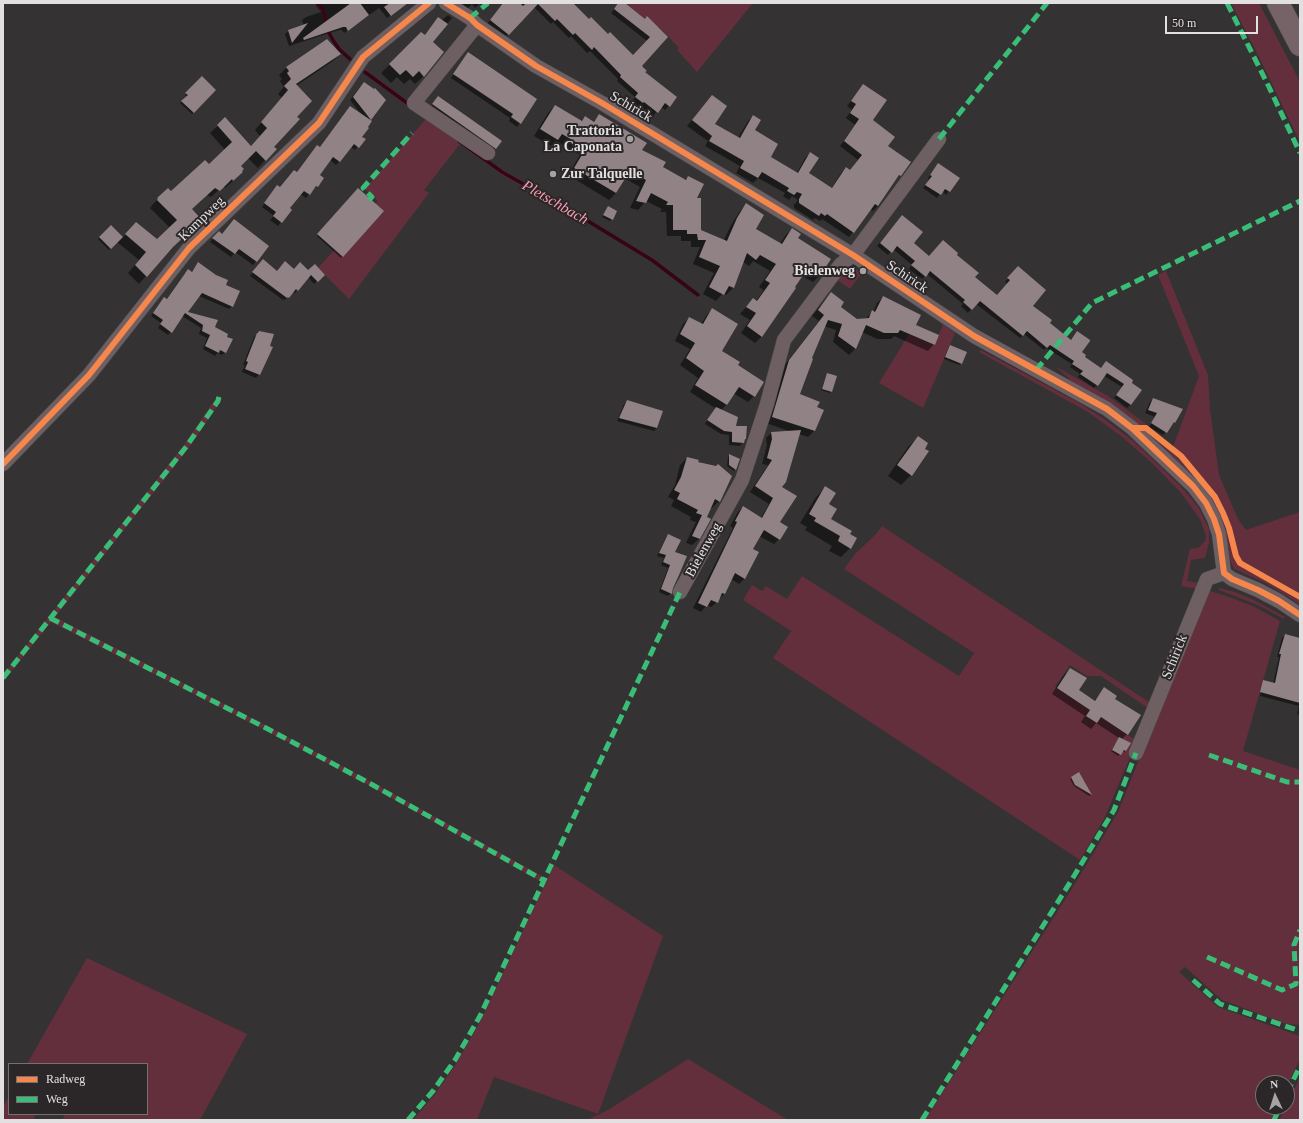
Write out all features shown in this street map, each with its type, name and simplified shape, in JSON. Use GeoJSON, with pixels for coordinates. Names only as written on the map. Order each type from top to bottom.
{"type":"FeatureCollection","features":[{"type":"Feature","properties":{"kind":"highway"},"geometry":{"type":"LineString","coordinates":[[1278,3],[1300,45]]}},
{"type":"Feature","properties":{"kind":"street","name":"Kampweg"},"geometry":{"type":"LineString","coordinates":[[3,464],[89,375],[189,248],[319,123],[363,57],[429,3]]}},
{"type":"Feature","properties":{"kind":"street","name":"Schirick"},"geometry":{"type":"LineString","coordinates":[[446,3],[470,18],[477,25],[536,66],[602,103],[854,255],[974,336],[1107,409],[1132,428],[1193,486],[1206,503],[1214,519],[1219,534],[1224,572],[1206,579],[1136,753]]}},
{"type":"Feature","properties":{"kind":"street"},"geometry":{"type":"LineString","coordinates":[[477,25],[414,103],[488,153]]}},
{"type":"Feature","properties":{"kind":"street"},"geometry":{"type":"LineString","coordinates":[[854,255],[939,139]]}},
{"type":"Feature","properties":{"kind":"street","name":"Bielenweg"},"geometry":{"type":"LineString","coordinates":[[680,592],[742,480],[767,404],[784,340],[842,264],[854,255]]}},
{"type":"Feature","properties":{"kind":"street"},"geometry":{"type":"LineString","coordinates":[[1224,572],[1232,579],[1279,601],[1300,615]]}},
{"type":"Feature","properties":{"kind":"shaded area"},"geometry":{"type":"Polygon","coordinates":[[[315,3],[319,3],[325,9],[330,31],[341,49],[352,59],[351,61],[339,50],[327,33],[321,11],[315,3]]]}},
{"type":"Feature","properties":{"kind":"shaded area"},"geometry":{"type":"Polygon","coordinates":[[[625,3],[753,3],[697,72],[677,50],[679,48],[659,27],[657,28],[625,3]]]}},
{"type":"Feature","properties":{"kind":"shaded area"},"geometry":{"type":"Polygon","coordinates":[[[1231,3],[1259,3],[1300,82],[1300,142],[1257,53],[1231,3]]]}},
{"type":"Feature","properties":{"kind":"shaded area"},"geometry":{"type":"Polygon","coordinates":[[[365,69],[409,102],[406,105],[363,72],[365,69]]]}},
{"type":"Feature","properties":{"kind":"shaded area"},"geometry":{"type":"Polygon","coordinates":[[[426,119],[503,170],[653,258],[700,295],[699,298],[652,261],[572,213],[501,174],[460,144],[424,190],[429,193],[349,299],[318,268],[378,201],[365,189],[426,119]]]}},
{"type":"Feature","properties":{"kind":"shaded area"},"geometry":{"type":"Polygon","coordinates":[[[849,264],[862,273],[850,289],[836,279],[849,264]]]}},
{"type":"Feature","properties":{"kind":"shaded area"},"geometry":{"type":"Polygon","coordinates":[[[1166,271],[1208,375],[1210,409],[1219,475],[1238,519],[1246,530],[1300,512],[1300,605],[1263,582],[1234,569],[1228,556],[1217,512],[1055,366],[1108,396],[1142,421],[1173,447],[1199,376],[1158,275],[1166,271]]]}},
{"type":"Feature","properties":{"kind":"shaded area"},"geometry":{"type":"Polygon","coordinates":[[[943,324],[955,333],[923,408],[879,383],[909,334],[935,345],[943,324]]]}},
{"type":"Feature","properties":{"kind":"shaded area"},"geometry":{"type":"Polygon","coordinates":[[[981,350],[1081,404],[1107,421],[1132,440],[1185,491],[1199,508],[1209,529],[1209,543],[1205,558],[1191,560],[1187,581],[1199,583],[1198,589],[1181,586],[1190,549],[1198,548],[1205,541],[1206,536],[1200,519],[1181,493],[1152,463],[1121,436],[1088,412],[979,352],[981,350]]]}},
{"type":"Feature","properties":{"kind":"shaded area"},"geometry":{"type":"Polygon","coordinates":[[[216,398],[222,399],[188,449],[55,617],[372,782],[542,876],[540,881],[370,786],[265,730],[51,622],[3,682],[3,675],[184,445],[216,398]]]}},
{"type":"Feature","properties":{"kind":"shaded area"},"geometry":{"type":"Polygon","coordinates":[[[882,526],[1152,704],[1149,709],[1101,676],[1087,676],[1070,665],[1055,687],[1137,741],[1104,819],[1080,860],[773,658],[791,631],[743,600],[752,585],[762,591],[766,586],[787,599],[802,576],[959,676],[974,653],[844,569],[855,554],[876,534],[882,526]]]}},
{"type":"Feature","properties":{"kind":"shaded area"},"geometry":{"type":"Polygon","coordinates":[[[1219,588],[1235,592],[1252,599],[1285,617],[1284,619],[1260,606],[1219,590],[1219,588]]]}},
{"type":"Feature","properties":{"kind":"shaded area"},"geometry":{"type":"Polygon","coordinates":[[[1207,590],[1255,607],[1280,621],[1243,751],[1300,770],[1300,1025],[1286,1024],[1222,1000],[1185,967],[1179,972],[1218,1007],[1300,1036],[1300,1059],[1292,1075],[1255,1075],[1255,1115],[1273,1115],[1271,1120],[925,1120],[1073,887],[1118,812],[1207,590]]]}},
{"type":"Feature","properties":{"kind":"shaded area"},"geometry":{"type":"Polygon","coordinates":[[[554,865],[663,936],[598,1114],[494,1077],[477,1120],[413,1120],[435,1094],[456,1064],[480,1022],[554,865]]]}},
{"type":"Feature","properties":{"kind":"shaded area"},"geometry":{"type":"Polygon","coordinates":[[[87,958],[247,1034],[200,1120],[62,1120],[64,1115],[148,1115],[148,1063],[28,1063],[87,958]]]}},
{"type":"Feature","properties":{"kind":"shaded area"},"geometry":{"type":"Polygon","coordinates":[[[688,1059],[788,1120],[587,1120],[608,1110],[688,1059]]]}},
{"type":"Feature","properties":{"kind":"shaded area"},"geometry":{"type":"Polygon","coordinates":[[[1300,1077],[1300,1120],[1279,1120],[1282,1115],[1295,1115],[1295,1087],[1300,1077]]]}},
{"type":"Feature","properties":{"kind":"shaded area"},"geometry":{"type":"Polygon","coordinates":[[[8,1098],[8,1115],[36,1115],[33,1120],[3,1120],[3,1107],[8,1098]]]}},
{"type":"Feature","properties":{"kind":"building"},"geometry":{"type":"Polygon","coordinates":[[[351,3],[360,3],[369,15],[348,31],[346,27],[343,27],[304,40],[303,38],[351,3]]]}},
{"type":"Feature","properties":{"kind":"building"},"geometry":{"type":"Polygon","coordinates":[[[390,3],[408,3],[391,16],[384,7],[390,3]]]}},
{"type":"Feature","properties":{"kind":"building"},"geometry":{"type":"Polygon","coordinates":[[[503,3],[520,3],[523,6],[526,3],[573,3],[589,19],[591,17],[608,34],[610,32],[633,55],[650,37],[614,9],[618,3],[625,3],[645,19],[647,16],[668,37],[642,66],[647,71],[645,72],[677,97],[670,107],[665,103],[658,113],[644,102],[643,103],[635,97],[638,93],[620,77],[621,75],[594,47],[592,50],[575,33],[573,35],[557,19],[555,21],[538,4],[509,35],[490,20],[503,3]]]}},
{"type":"Feature","properties":{"kind":"building"},"geometry":{"type":"Polygon","coordinates":[[[438,17],[448,24],[433,42],[444,52],[424,77],[419,71],[413,77],[406,70],[400,75],[389,64],[421,32],[425,35],[438,17]]]}},
{"type":"Feature","properties":{"kind":"building"},"geometry":{"type":"Polygon","coordinates":[[[308,23],[292,43],[288,30],[308,23]]]}},
{"type":"Feature","properties":{"kind":"building"},"geometry":{"type":"Polygon","coordinates":[[[327,39],[341,54],[296,84],[312,101],[297,117],[300,119],[274,147],[277,149],[266,161],[256,151],[241,166],[244,169],[242,171],[243,172],[233,181],[232,179],[220,191],[215,188],[192,209],[202,220],[173,247],[147,277],[135,265],[146,252],[125,234],[136,222],[157,239],[177,220],[157,200],[157,198],[168,188],[171,191],[205,160],[209,164],[232,142],[217,125],[225,117],[251,146],[267,128],[261,122],[288,90],[284,86],[291,79],[287,73],[289,71],[286,67],[327,39]]]}},
{"type":"Feature","properties":{"kind":"building"},"geometry":{"type":"Polygon","coordinates":[[[468,52],[537,99],[521,124],[511,117],[513,114],[453,74],[468,52]]]}},
{"type":"Feature","properties":{"kind":"building"},"geometry":{"type":"Polygon","coordinates":[[[202,76],[216,90],[194,113],[181,101],[188,95],[185,93],[202,76]]]}},
{"type":"Feature","properties":{"kind":"building"},"geometry":{"type":"Polygon","coordinates":[[[364,82],[374,89],[375,88],[386,100],[371,120],[353,97],[364,82]]]}},
{"type":"Feature","properties":{"kind":"building"},"geometry":{"type":"Polygon","coordinates":[[[863,84],[887,100],[873,120],[895,137],[888,146],[911,162],[901,176],[899,175],[878,206],[875,204],[854,233],[827,214],[825,216],[821,213],[819,216],[799,203],[799,199],[802,194],[797,192],[794,195],[787,191],[789,188],[762,172],[758,178],[740,168],[744,161],[709,141],[712,136],[692,120],[712,95],[727,106],[715,124],[740,138],[753,115],[761,120],[755,130],[778,144],[771,157],[798,173],[810,152],[819,158],[809,173],[832,188],[846,167],[850,170],[862,155],[844,141],[859,119],[850,113],[856,104],[851,101],[863,84]]]}},
{"type":"Feature","properties":{"kind":"building"},"geometry":{"type":"Polygon","coordinates":[[[438,96],[502,141],[496,149],[432,104],[438,96]]]}},
{"type":"Feature","properties":{"kind":"building"},"geometry":{"type":"Polygon","coordinates":[[[555,105],[582,121],[585,116],[594,122],[599,114],[647,143],[642,150],[666,162],[663,167],[686,180],[688,176],[704,184],[697,198],[701,198],[701,230],[727,241],[737,218],[746,203],[764,215],[756,229],[782,244],[792,228],[801,234],[798,238],[831,259],[820,276],[808,268],[762,337],[747,326],[756,313],[746,307],[753,298],[757,301],[770,283],[765,280],[776,264],[760,255],[756,260],[747,253],[734,288],[729,286],[724,295],[709,287],[720,266],[699,257],[706,240],[698,240],[697,234],[687,234],[687,230],[673,230],[673,205],[666,205],[668,202],[651,193],[646,203],[636,201],[646,180],[630,171],[616,193],[574,168],[586,148],[562,134],[558,140],[540,129],[555,105]]]}},
{"type":"Feature","properties":{"kind":"building"},"geometry":{"type":"Polygon","coordinates":[[[350,106],[372,121],[362,137],[366,139],[359,148],[354,144],[340,162],[333,157],[320,175],[324,178],[318,187],[316,186],[310,195],[304,191],[290,208],[292,210],[282,223],[273,216],[276,212],[264,203],[277,185],[280,187],[294,170],[297,172],[317,145],[320,147],[350,106]]]}},
{"type":"Feature","properties":{"kind":"building"},"geometry":{"type":"Polygon","coordinates":[[[938,163],[960,178],[950,192],[945,189],[941,195],[925,185],[932,176],[930,175],[938,163]]]}},
{"type":"Feature","properties":{"kind":"building"},"geometry":{"type":"Polygon","coordinates":[[[358,188],[384,211],[343,257],[317,234],[358,188]]]}},
{"type":"Feature","properties":{"kind":"building"},"geometry":{"type":"Polygon","coordinates":[[[608,206],[617,211],[613,220],[603,215],[608,206]]]}},
{"type":"Feature","properties":{"kind":"building"},"geometry":{"type":"Polygon","coordinates":[[[902,215],[923,232],[914,243],[929,256],[943,240],[958,253],[957,255],[979,273],[975,277],[997,295],[1010,280],[1007,278],[1018,266],[1046,290],[1033,306],[1052,320],[1050,323],[1071,340],[1077,331],[1090,340],[1082,352],[1086,355],[1085,357],[1101,368],[1106,361],[1133,380],[1132,383],[1142,390],[1131,405],[1116,395],[1124,384],[1107,373],[1098,386],[1080,374],[1083,371],[1072,364],[1074,361],[1050,345],[1047,348],[1027,331],[1023,336],[980,301],[972,310],[963,302],[965,300],[930,271],[926,277],[911,265],[915,261],[897,246],[892,253],[880,243],[902,215]]]}},
{"type":"Feature","properties":{"kind":"building"},"geometry":{"type":"Polygon","coordinates":[[[234,219],[269,246],[257,262],[239,249],[235,254],[212,238],[219,231],[222,234],[234,219]]]}},
{"type":"Feature","properties":{"kind":"building"},"geometry":{"type":"Polygon","coordinates":[[[111,225],[123,237],[111,249],[99,237],[111,225]]]}},
{"type":"Feature","properties":{"kind":"building"},"geometry":{"type":"Polygon","coordinates":[[[263,259],[277,271],[285,261],[294,269],[300,262],[308,270],[315,264],[325,275],[318,282],[311,275],[298,291],[296,289],[289,298],[287,298],[252,272],[263,259]]]}},
{"type":"Feature","properties":{"kind":"building"},"geometry":{"type":"Polygon","coordinates":[[[198,262],[216,275],[228,280],[226,285],[240,291],[233,307],[202,293],[188,312],[218,320],[215,327],[228,334],[227,337],[233,339],[226,353],[220,350],[219,353],[205,346],[210,335],[202,331],[203,325],[185,313],[172,333],[160,324],[163,320],[153,313],[164,297],[167,299],[188,269],[192,272],[198,262]]]}},
{"type":"Feature","properties":{"kind":"building"},"geometry":{"type":"Polygon","coordinates":[[[831,292],[844,302],[841,307],[857,319],[869,318],[872,310],[875,312],[883,296],[921,315],[916,325],[939,335],[935,345],[900,330],[898,333],[884,333],[866,325],[856,349],[838,336],[842,324],[828,320],[812,358],[813,359],[800,394],[820,402],[817,407],[824,410],[815,431],[772,417],[789,360],[824,315],[818,310],[831,292]]]}},
{"type":"Feature","properties":{"kind":"building"},"geometry":{"type":"Polygon","coordinates":[[[712,308],[738,324],[722,351],[740,362],[738,365],[764,382],[755,397],[739,387],[727,405],[695,385],[704,371],[686,358],[695,343],[680,334],[689,317],[703,324],[712,308]]]}},
{"type":"Feature","properties":{"kind":"building"},"geometry":{"type":"Polygon","coordinates":[[[259,331],[274,334],[270,346],[273,347],[260,375],[245,369],[248,362],[246,361],[259,331]]]}},
{"type":"Feature","properties":{"kind":"building"},"geometry":{"type":"Polygon","coordinates":[[[950,345],[967,352],[962,364],[945,357],[950,345]]]}},
{"type":"Feature","properties":{"kind":"building"},"geometry":{"type":"Polygon","coordinates":[[[827,373],[837,376],[832,392],[822,389],[827,373]]]}},
{"type":"Feature","properties":{"kind":"building"},"geometry":{"type":"Polygon","coordinates":[[[1153,398],[1183,409],[1167,433],[1151,423],[1157,413],[1148,410],[1153,398]]]}},
{"type":"Feature","properties":{"kind":"building"},"geometry":{"type":"Polygon","coordinates":[[[627,400],[663,411],[657,428],[619,418],[627,400]]]}},
{"type":"Feature","properties":{"kind":"building"},"geometry":{"type":"Polygon","coordinates":[[[716,407],[738,417],[736,426],[747,426],[746,439],[744,443],[732,442],[732,432],[724,431],[707,420],[716,407]]]}},
{"type":"Feature","properties":{"kind":"building"},"geometry":{"type":"Polygon","coordinates":[[[801,430],[786,482],[782,487],[797,496],[780,522],[788,527],[780,540],[764,530],[753,549],[759,552],[745,579],[735,573],[725,594],[722,593],[718,603],[711,600],[707,607],[698,603],[737,522],[735,521],[743,506],[762,518],[773,498],[755,486],[772,460],[767,458],[772,439],[771,432],[801,430]]]}},
{"type":"Feature","properties":{"kind":"building"},"geometry":{"type":"Polygon","coordinates":[[[918,436],[928,443],[925,449],[929,451],[912,476],[897,465],[918,436]]]}},
{"type":"Feature","properties":{"kind":"building"},"geometry":{"type":"Polygon","coordinates":[[[729,454],[740,459],[736,470],[729,465],[729,454]]]}},
{"type":"Feature","properties":{"kind":"building"},"geometry":{"type":"Polygon","coordinates":[[[687,457],[699,460],[698,462],[716,466],[718,464],[732,476],[720,502],[715,499],[707,517],[711,519],[700,539],[692,536],[702,515],[696,513],[698,510],[677,499],[680,493],[674,490],[681,477],[687,457]]]}},
{"type":"Feature","properties":{"kind":"building"},"geometry":{"type":"Polygon","coordinates":[[[825,486],[836,493],[829,504],[837,509],[831,519],[852,531],[850,534],[857,538],[851,549],[838,541],[840,536],[814,521],[816,518],[809,514],[825,486]]]}},
{"type":"Feature","properties":{"kind":"building"},"geometry":{"type":"Polygon","coordinates":[[[668,534],[681,540],[675,552],[687,556],[673,588],[672,594],[661,589],[670,565],[663,562],[666,555],[659,553],[668,534]]]}},
{"type":"Feature","properties":{"kind":"building"},"geometry":{"type":"Polygon","coordinates":[[[1285,634],[1300,638],[1300,703],[1260,692],[1263,680],[1275,683],[1281,654],[1279,654],[1285,634]]]}},
{"type":"Feature","properties":{"kind":"building"},"geometry":{"type":"Polygon","coordinates":[[[1070,668],[1087,678],[1079,690],[1095,701],[1104,687],[1117,696],[1115,699],[1141,715],[1128,735],[1101,717],[1097,723],[1086,716],[1090,710],[1057,688],[1070,668]]]}},
{"type":"Feature","properties":{"kind":"building"},"geometry":{"type":"Polygon","coordinates":[[[1119,737],[1131,743],[1126,751],[1124,750],[1121,755],[1112,750],[1119,737]]]}},
{"type":"Feature","properties":{"kind":"building"},"geometry":{"type":"Polygon","coordinates":[[[1079,772],[1092,795],[1075,785],[1071,777],[1079,772]]]}},
{"type":"Feature","properties":{"kind":"waterway","name":"Pletschbach"},"geometry":{"type":"LineString","coordinates":[[317,3],[323,9],[328,31],[333,40],[339,49],[350,59]]}},
{"type":"Feature","properties":{"kind":"waterway","name":"Pletschbach"},"geometry":{"type":"LineString","coordinates":[[365,72],[407,103]]}},
{"type":"Feature","properties":{"kind":"waterway","name":"Pletschbach"},"geometry":{"type":"LineString","coordinates":[[459,141],[502,172],[573,212],[652,260],[698,295]]}},
{"type":"Feature","properties":{"kind":"marked path"},"geometry":{"type":"LineString","coordinates":[[470,18],[488,3]]}},
{"type":"Feature","properties":{"kind":"marked path"},"geometry":{"type":"LineString","coordinates":[[939,139],[1047,3]]}},
{"type":"Feature","properties":{"kind":"marked path"},"geometry":{"type":"LineString","coordinates":[[1227,3],[1300,153]]}},
{"type":"Feature","properties":{"kind":"marked path"},"geometry":{"type":"LineString","coordinates":[[369,200],[372,197],[363,188],[412,133]]}},
{"type":"Feature","properties":{"kind":"marked path"},"geometry":{"type":"LineString","coordinates":[[1036,370],[1092,303],[1300,201]]}},
{"type":"Feature","properties":{"kind":"marked path"},"geometry":{"type":"LineString","coordinates":[[3,678],[186,447],[218,401],[220,392]]}},
{"type":"Feature","properties":{"kind":"marked path"},"geometry":{"type":"LineString","coordinates":[[408,1120],[433,1091],[455,1060],[480,1016],[680,592]]}},
{"type":"Feature","properties":{"kind":"marked path"},"geometry":{"type":"LineString","coordinates":[[50,618],[266,728],[371,784],[543,880]]}},
{"type":"Feature","properties":{"kind":"marked path"},"geometry":{"type":"LineString","coordinates":[[922,1120],[1114,810],[1136,753]]}},
{"type":"Feature","properties":{"kind":"marked path"},"geometry":{"type":"LineString","coordinates":[[1209,755],[1287,782],[1300,782]]}},
{"type":"Feature","properties":{"kind":"marked path"},"geometry":{"type":"LineString","coordinates":[[1207,957],[1282,990],[1296,984],[1294,945],[1300,930]]}},
{"type":"Feature","properties":{"kind":"marked path"},"geometry":{"type":"LineString","coordinates":[[1193,980],[1220,1004],[1300,1031]]}},
{"type":"Feature","properties":{"kind":"marked path"},"geometry":{"type":"LineString","coordinates":[[1295,1076],[1300,1066]]}},
{"type":"Feature","properties":{"kind":"marked path"},"geometry":{"type":"LineString","coordinates":[[1274,1120],[1276,1115]]}},
{"type":"Feature","properties":{"kind":"cycle path"},"geometry":{"type":"LineString","coordinates":[[3,464],[89,375],[189,248],[319,123],[363,57],[429,3]]}},
{"type":"Feature","properties":{"kind":"cycle path"},"geometry":{"type":"LineString","coordinates":[[446,3],[470,18],[477,25],[536,66],[602,103],[853,255],[974,336],[1107,409],[1132,428],[1193,486],[1206,503],[1219,534],[1224,573],[1232,579],[1279,601],[1300,615]]}},
{"type":"Feature","properties":{"kind":"cycle path"},"geometry":{"type":"LineString","coordinates":[[1132,428],[1146,428],[1181,456],[1215,497],[1229,528],[1236,556],[1240,563],[1300,597]]}},
{"type":"Feature","properties":{"kind":"place","name":"Trattoria La Caponata"},"geometry":{"type":"Point","coordinates":[630,139]}},
{"type":"Feature","properties":{"kind":"place","name":"Zur Talquelle"},"geometry":{"type":"Point","coordinates":[553,174]}},
{"type":"Feature","properties":{"kind":"place","name":"Bielenweg"},"geometry":{"type":"Point","coordinates":[863,271]}}]}
